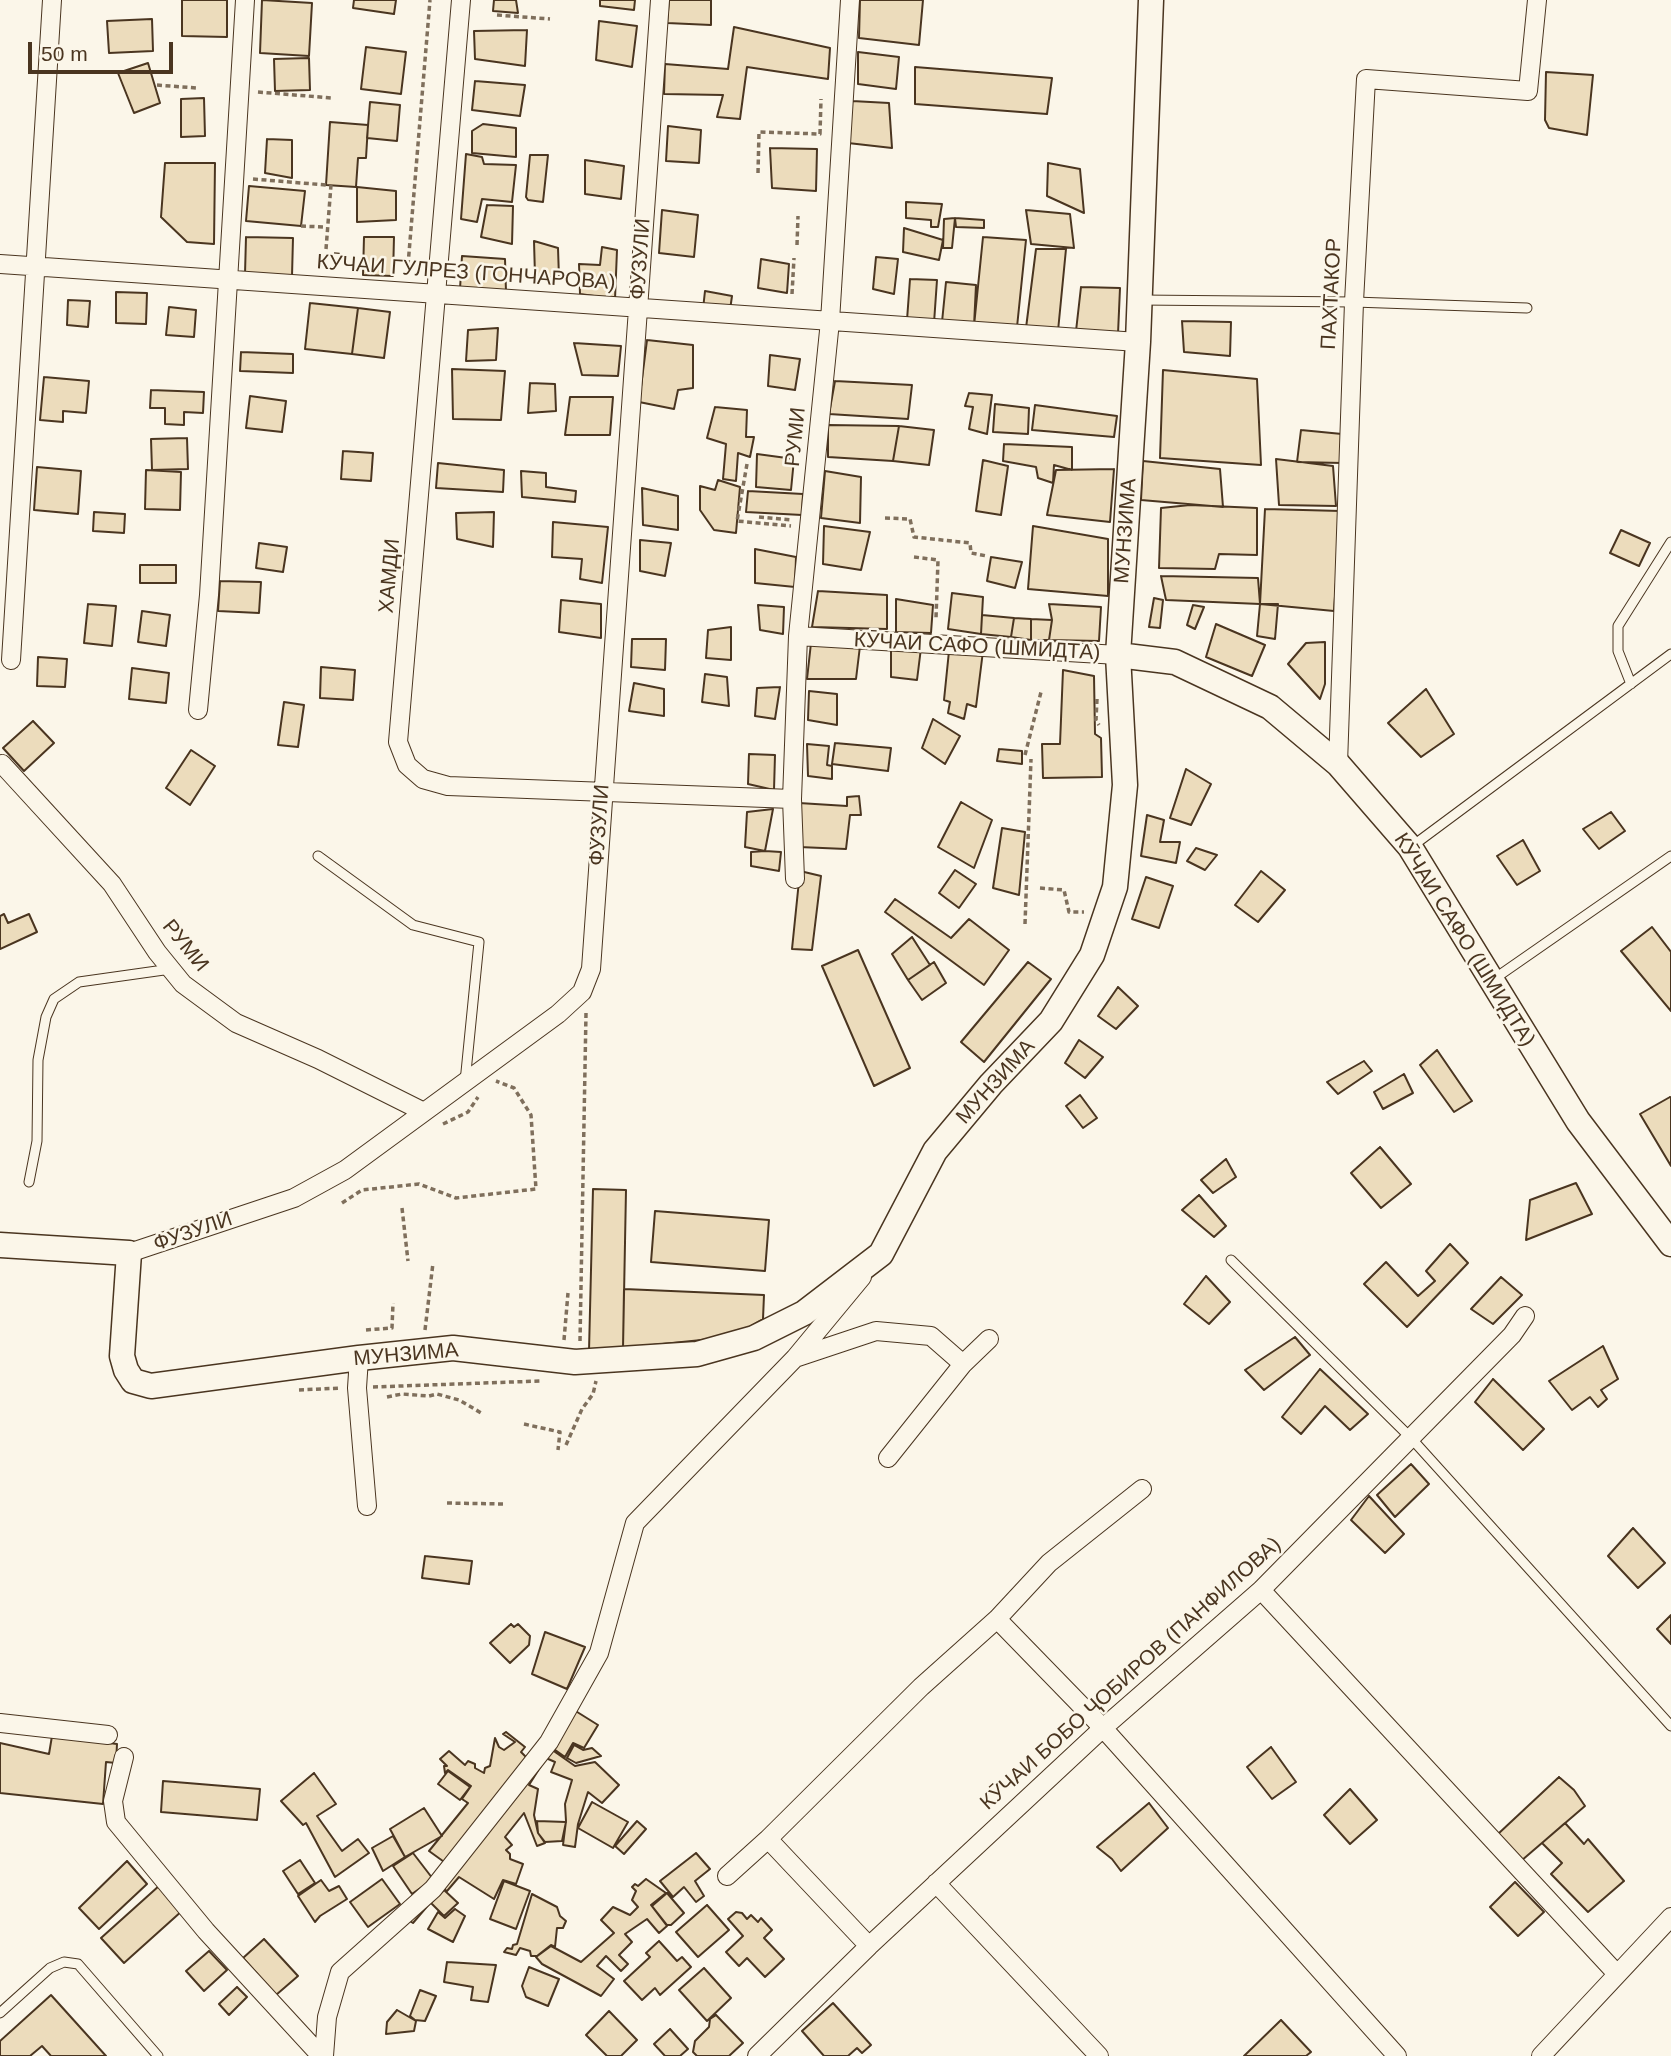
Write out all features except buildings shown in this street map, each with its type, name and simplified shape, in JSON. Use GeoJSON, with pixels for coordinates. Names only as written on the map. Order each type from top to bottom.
{"type":"FeatureCollection","features":[{"type":"Feature","properties":{"kind":"street"},"geometry":{"type":"LineString","coordinates":[[11,660],[52,0]]}},
{"type":"Feature","properties":{"kind":"street"},"geometry":{"type":"LineString","coordinates":[[198,710],[209,595],[245,0]]}},
{"type":"Feature","properties":{"kind":"street","name":"ХАМДИ"},"geometry":{"type":"LineString","coordinates":[[461,0],[398,742],[407,765],[423,779],[448,786],[792,799]]}},
{"type":"Feature","properties":{"kind":"street","name":"ФУЗУЛИ"},"geometry":{"type":"LineString","coordinates":[[0,1245],[129,1253],[294,1198],[345,1170],[558,1014],[582,992],[591,969],[660,0]]}},
{"type":"Feature","properties":{"kind":"street","name":"РУМИ"},"geometry":{"type":"LineString","coordinates":[[795,879],[792,799],[799,636],[830,321],[850,0]]}},
{"type":"Feature","properties":{"kind":"street","name":"МУНЗИМА"},"geometry":{"type":"LineString","coordinates":[[129,1253],[122,1356],[133,1381],[151,1386],[453,1348],[575,1362],[697,1354],[754,1338],[804,1313],[881,1254],[935,1151],[991,1084],[1051,1021],[1091,955],[1115,887],[1125,785],[1118,655],[1138,342],[1151,0]]}},
{"type":"Feature","properties":{"kind":"street","name":"ПАХТАКОР"},"geometry":{"type":"LineString","coordinates":[[1338,764],[1354,302],[1366,79],[1528,91],[1537,0]]}},
{"type":"Feature","properties":{"kind":"street","name":"КӮЧАИ ГУЛРЕЗ (ГОНЧАРОВА)"},"geometry":{"type":"LineString","coordinates":[[0,264],[1138,342]]}},
{"type":"Feature","properties":{"kind":"street","name":"КӮЧАИ САФО (ШМИДТА)"},"geometry":{"type":"LineString","coordinates":[[799,636],[1118,655],[1175,662],[1270,707],[1338,764],[1410,848],[1578,1121],[1671,1244]]}},
{"type":"Feature","properties":{"kind":"street","name":"РУМИ"},"geometry":{"type":"LineString","coordinates":[[0,765],[2,764],[112,884],[183,984],[236,1023],[318,1059],[424,1112]]}},
{"type":"Feature","properties":{"kind":"street"},"geometry":{"type":"LineString","coordinates":[[322,2056],[327,2017],[340,1972],[433,1889],[549,1742],[599,1653],[635,1523],[795,1358],[881,1254]]}},
{"type":"Feature","properties":{"kind":"street","name":"КӮЧАИ БОБО ҶОБИРОВ (ПАНФИЛОВА)"},"geometry":{"type":"LineString","coordinates":[[757,2056],[869,1946],[1103,1728],[1261,1590],[1512,1335],[1525,1316]]}},
{"type":"Feature","properties":{"kind":"street"},"geometry":{"type":"LineString","coordinates":[[795,1358],[876,1331],[931,1336],[963,1364]]}},
{"type":"Feature","properties":{"kind":"street"},"geometry":{"type":"LineString","coordinates":[[888,1458],[963,1364],[989,1339]]}},
{"type":"Feature","properties":{"kind":"street"},"geometry":{"type":"LineString","coordinates":[[359,1358],[357,1388],[367,1506]]}},
{"type":"Feature","properties":{"kind":"street"},"geometry":{"type":"LineString","coordinates":[[727,1876],[768,1839],[921,1687],[997,1619],[1049,1563],[1142,1489]]}},
{"type":"Feature","properties":{"kind":"street"},"geometry":{"type":"LineString","coordinates":[[1261,1590],[1617,1974]]}},
{"type":"Feature","properties":{"kind":"street"},"geometry":{"type":"LineString","coordinates":[[997,1619],[1103,1728],[1397,2056]]}},
{"type":"Feature","properties":{"kind":"street"},"geometry":{"type":"LineString","coordinates":[[0,1723],[108,1735]]}},
{"type":"Feature","properties":{"kind":"street"},"geometry":{"type":"LineString","coordinates":[[124,1757],[113,1801],[116,1822],[206,1931],[322,2056]]}},
{"type":"Feature","properties":{"kind":"street"},"geometry":{"type":"LineString","coordinates":[[768,1839],[869,1946]]}},
{"type":"Feature","properties":{"kind":"street"},"geometry":{"type":"LineString","coordinates":[[936,1883],[1096,2055]]}},
{"type":"Feature","properties":{"kind":"street"},"geometry":{"type":"LineString","coordinates":[[1541,2056],[1671,1917]]}},
{"type":"Feature","properties":{"kind":"lane"},"geometry":{"type":"LineString","coordinates":[[1139,300],[1354,302],[1527,309]]}},
{"type":"Feature","properties":{"kind":"lane"},"geometry":{"type":"LineString","coordinates":[[1631,684],[1618,651],[1618,626],[1671,542]]}},
{"type":"Feature","properties":{"kind":"lane"},"geometry":{"type":"LineString","coordinates":[[1410,848],[1671,654]]}},
{"type":"Feature","properties":{"kind":"lane"},"geometry":{"type":"LineString","coordinates":[[318,856],[413,925],[479,942],[465,1082]]}},
{"type":"Feature","properties":{"kind":"lane"},"geometry":{"type":"LineString","coordinates":[[1491,982],[1671,856]]}},
{"type":"Feature","properties":{"kind":"lane"},"geometry":{"type":"LineString","coordinates":[[29,1182],[37,1141],[38,1060],[46,1017],[54,999],[79,982],[171,969]]}},
{"type":"Feature","properties":{"kind":"lane"},"geometry":{"type":"LineString","coordinates":[[1231,1260],[1411,1438],[1671,1726]]}},
{"type":"Feature","properties":{"kind":"lane"},"geometry":{"type":"LineString","coordinates":[[0,2013],[50,1968],[64,1962],[78,1964],[158,2056]]}},
{"type":"Feature","properties":{"kind":"path"},"geometry":{"type":"LineString","coordinates":[[408,265],[430,0]]}},
{"type":"Feature","properties":{"kind":"path"},"geometry":{"type":"LineString","coordinates":[[497,15],[550,19]]}},
{"type":"Feature","properties":{"kind":"path"},"geometry":{"type":"LineString","coordinates":[[157,85],[196,88]]}},
{"type":"Feature","properties":{"kind":"path"},"geometry":{"type":"LineString","coordinates":[[258,92],[332,98]]}},
{"type":"Feature","properties":{"kind":"path"},"geometry":{"type":"LineString","coordinates":[[758,173],[759,132],[820,134],[821,99]]}},
{"type":"Feature","properties":{"kind":"path"},"geometry":{"type":"LineString","coordinates":[[253,179],[329,185],[326,249]]}},
{"type":"Feature","properties":{"kind":"path"},"geometry":{"type":"LineString","coordinates":[[797,246],[798,216]]}},
{"type":"Feature","properties":{"kind":"path"},"geometry":{"type":"LineString","coordinates":[[302,226],[323,227]]}},
{"type":"Feature","properties":{"kind":"path"},"geometry":{"type":"LineString","coordinates":[[792,294],[794,258]]}},
{"type":"Feature","properties":{"kind":"path"},"geometry":{"type":"LineString","coordinates":[[747,464],[737,521],[791,526]]}},
{"type":"Feature","properties":{"kind":"path"},"geometry":{"type":"LineString","coordinates":[[758,517],[801,520]]}},
{"type":"Feature","properties":{"kind":"path"},"geometry":{"type":"LineString","coordinates":[[885,518],[910,519],[914,537],[970,543],[971,552],[987,556]]}},
{"type":"Feature","properties":{"kind":"path"},"geometry":{"type":"LineString","coordinates":[[914,556],[938,560],[936,618]]}},
{"type":"Feature","properties":{"kind":"path"},"geometry":{"type":"LineString","coordinates":[[1025,755],[1041,692]]}},
{"type":"Feature","properties":{"kind":"path"},"geometry":{"type":"LineString","coordinates":[[1025,924],[1031,760]]}},
{"type":"Feature","properties":{"kind":"path"},"geometry":{"type":"LineString","coordinates":[[1040,888],[1063,890],[1069,912],[1089,912]]}},
{"type":"Feature","properties":{"kind":"path"},"geometry":{"type":"LineString","coordinates":[[580,1346],[586,1012]]}},
{"type":"Feature","properties":{"kind":"path"},"geometry":{"type":"LineString","coordinates":[[342,1203],[362,1189],[419,1184],[456,1198],[536,1189],[531,1115],[514,1088],[489,1078]]}},
{"type":"Feature","properties":{"kind":"path"},"geometry":{"type":"LineString","coordinates":[[443,1125],[468,1112],[482,1089]]}},
{"type":"Feature","properties":{"kind":"path"},"geometry":{"type":"LineString","coordinates":[[402,1208],[408,1261]]}},
{"type":"Feature","properties":{"kind":"path"},"geometry":{"type":"LineString","coordinates":[[425,1330],[433,1263]]}},
{"type":"Feature","properties":{"kind":"path"},"geometry":{"type":"LineString","coordinates":[[564,1342],[568,1293]]}},
{"type":"Feature","properties":{"kind":"path"},"geometry":{"type":"LineString","coordinates":[[366,1330],[392,1328],[393,1303]]}},
{"type":"Feature","properties":{"kind":"path"},"geometry":{"type":"LineString","coordinates":[[566,1445],[582,1409],[593,1394],[596,1379]]}},
{"type":"Feature","properties":{"kind":"path"},"geometry":{"type":"LineString","coordinates":[[299,1390],[543,1381]]}},
{"type":"Feature","properties":{"kind":"path"},"geometry":{"type":"LineString","coordinates":[[387,1397],[436,1394],[459,1400],[483,1414]]}},
{"type":"Feature","properties":{"kind":"path"},"geometry":{"type":"LineString","coordinates":[[524,1424],[559,1432],[558,1450]]}},
{"type":"Feature","properties":{"kind":"path"},"geometry":{"type":"LineString","coordinates":[[447,1503],[504,1504]]}}]}
